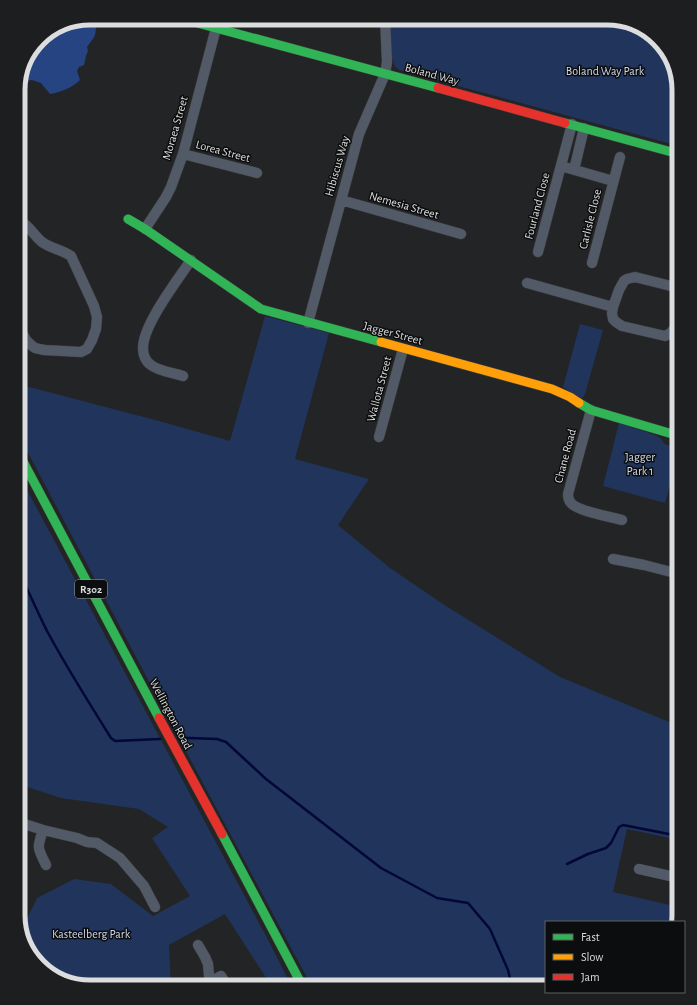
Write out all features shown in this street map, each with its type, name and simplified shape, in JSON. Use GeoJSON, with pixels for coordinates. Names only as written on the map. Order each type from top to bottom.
{"type":"FeatureCollection","features":[{"type":"Feature","properties":{"kind":"street","name":"Boland Way"},"geometry":{"type":"LineString","coordinates":[[205,25],[672,152]]}},
{"type":"Feature","properties":{"kind":"street","name":"Hibiscus Way"},"geometry":{"type":"LineString","coordinates":[[308,323],[352,157],[385,74],[387,61],[385,25]]}},
{"type":"Feature","properties":{"kind":"street","name":"Moraea Street"},"geometry":{"type":"LineString","coordinates":[[145,229],[171,188],[183,154],[216,28]]}},
{"type":"Feature","properties":{"kind":"street","name":"Fourland Close"},"geometry":{"type":"LineString","coordinates":[[538,252],[572,124]]}},
{"type":"Feature","properties":{"kind":"street"},"geometry":{"type":"LineString","coordinates":[[574,170],[584,128]]}},
{"type":"Feature","properties":{"kind":"street","name":"Lorea Street"},"geometry":{"type":"LineString","coordinates":[[183,154],[257,173]]}},
{"type":"Feature","properties":{"kind":"street","name":"Carlisle Close"},"geometry":{"type":"LineString","coordinates":[[592,263],[620,157]]}},
{"type":"Feature","properties":{"kind":"street","name":"Carlisle Close"},"geometry":{"type":"LineString","coordinates":[[561,166],[613,182]]}},
{"type":"Feature","properties":{"kind":"street","name":"Nemesia Street"},"geometry":{"type":"LineString","coordinates":[[341,200],[461,234]]}},
{"type":"Feature","properties":{"kind":"street","name":"Jagger Street"},"geometry":{"type":"LineString","coordinates":[[128,219],[191,260],[261,309],[271,313],[552,389],[570,397],[591,410],[668,433]]}},
{"type":"Feature","properties":{"kind":"street"},"geometry":{"type":"LineString","coordinates":[[25,224],[42,242],[71,256],[94,306],[97,318],[96,329],[92,340],[87,349],[81,352],[44,350],[35,348],[25,338]]}},
{"type":"Feature","properties":{"kind":"street"},"geometry":{"type":"LineString","coordinates":[[183,376],[150,365],[145,358],[143,350],[146,333],[155,313],[191,260]]}},
{"type":"Feature","properties":{"kind":"street"},"geometry":{"type":"LineString","coordinates":[[672,286],[630,277],[624,281],[619,290],[612,314],[613,319],[622,326],[665,336],[672,332]]}},
{"type":"Feature","properties":{"kind":"street"},"geometry":{"type":"LineString","coordinates":[[527,283],[613,307]]}},
{"type":"Feature","properties":{"kind":"street","name":"Wallota Street"},"geometry":{"type":"LineString","coordinates":[[379,437],[403,348]]}},
{"type":"Feature","properties":{"kind":"street","name":"Chane Road"},"geometry":{"type":"LineString","coordinates":[[591,410],[568,497],[571,503],[581,509],[622,520]]}},
{"type":"Feature","properties":{"kind":"street","name":"Wellington Road"},"geometry":{"type":"LineString","coordinates":[[25,465],[299,980]]}},
{"type":"Feature","properties":{"kind":"street"},"geometry":{"type":"LineString","coordinates":[[613,559],[672,572]]}},
{"type":"Feature","properties":{"kind":"street"},"geometry":{"type":"LineString","coordinates":[[25,824],[87,842],[97,843],[120,858],[144,886],[155,907]]}},
{"type":"Feature","properties":{"kind":"street"},"geometry":{"type":"LineString","coordinates":[[43,830],[38,847],[46,865]]}},
{"type":"Feature","properties":{"kind":"street"},"geometry":{"type":"LineString","coordinates":[[639,869],[672,876]]}},
{"type":"Feature","properties":{"kind":"street"},"geometry":{"type":"LineString","coordinates":[[198,945],[208,964],[210,980]]}},
{"type":"Feature","properties":{"kind":"street"},"geometry":{"type":"LineString","coordinates":[[216,980],[221,976],[224,980]]}},
{"type":"Feature","properties":{"kind":"green space","name":"Boland Way Park"},"geometry":{"type":"Polygon","coordinates":[[[389,25],[612,25],[628,28],[650,41],[656,47],[667,65],[670,73],[672,90],[672,144],[400,70],[395,66],[393,59],[391,59],[389,25]]]}},
{"type":"Feature","properties":{"kind":"green space"},"geometry":{"type":"Polygon","coordinates":[[[265,316],[329,333],[295,459],[369,479],[338,525],[390,568],[446,606],[560,677],[672,723],[672,839],[627,829],[613,892],[672,905],[671,921],[545,921],[545,980],[308,980],[25,447],[25,386],[230,441],[265,316]]]}},
{"type":"Feature","properties":{"kind":"green space"},"geometry":{"type":"Polygon","coordinates":[[[580,324],[603,330],[585,394],[582,399],[563,387],[580,324]]]}},
{"type":"Feature","properties":{"kind":"green space","name":"Jagger Park 1"},"geometry":{"type":"Polygon","coordinates":[[[619,423],[659,437],[666,445],[672,444],[672,477],[665,503],[603,486],[619,423]]]}},
{"type":"Feature","properties":{"kind":"green space","name":"Kasteelberg Park"},"geometry":{"type":"Polygon","coordinates":[[[25,486],[288,980],[267,980],[225,914],[169,945],[171,980],[85,980],[73,978],[50,967],[38,955],[34,948],[27,932],[26,921],[37,898],[74,879],[111,884],[153,916],[190,896],[152,838],[168,827],[139,809],[61,798],[25,786],[25,486]]]}},
{"type":"Feature","properties":{"kind":"shaded area"},"geometry":{"type":"Polygon","coordinates":[[[98,25],[96,26],[95,36],[87,47],[88,51],[84,65],[79,67],[77,71],[80,80],[66,89],[50,94],[41,83],[32,80],[26,81],[27,73],[38,50],[47,41],[65,30],[77,26],[98,25]]]}},
{"type":"Feature","properties":{"kind":"waterway"},"geometry":{"type":"LineString","coordinates":[[25,585],[55,645],[111,738],[115,741],[160,739]]}},
{"type":"Feature","properties":{"kind":"waterway"},"geometry":{"type":"LineString","coordinates":[[179,738],[217,739],[226,742],[266,779],[381,868],[437,898],[468,903],[490,929],[508,970],[510,980]]}},
{"type":"Feature","properties":{"kind":"waterway"},"geometry":{"type":"LineString","coordinates":[[567,864],[588,854],[606,848],[611,843],[619,827],[623,825],[672,835]]}},
{"type":"Feature","properties":{"kind":"traffic: fast"},"geometry":{"type":"LineString","coordinates":[[205,25],[438,88]]}},
{"type":"Feature","properties":{"kind":"traffic: fast"},"geometry":{"type":"LineString","coordinates":[[565,123],[672,152]]}},
{"type":"Feature","properties":{"kind":"traffic: fast"},"geometry":{"type":"LineString","coordinates":[[128,219],[145,229],[261,309],[381,342]]}},
{"type":"Feature","properties":{"kind":"traffic: fast"},"geometry":{"type":"LineString","coordinates":[[579,403],[591,410],[669,433]]}},
{"type":"Feature","properties":{"kind":"traffic: fast"},"geometry":{"type":"LineString","coordinates":[[25,465],[159,718]]}},
{"type":"Feature","properties":{"kind":"traffic: fast"},"geometry":{"type":"LineString","coordinates":[[222,834],[299,980]]}},
{"type":"Feature","properties":{"kind":"traffic: slow"},"geometry":{"type":"LineString","coordinates":[[381,342],[552,389],[579,403]]}},
{"type":"Feature","properties":{"kind":"traffic: jam"},"geometry":{"type":"LineString","coordinates":[[438,88],[565,123]]}},
{"type":"Feature","properties":{"kind":"traffic: jam"},"geometry":{"type":"LineString","coordinates":[[159,718],[222,834]]}}]}
